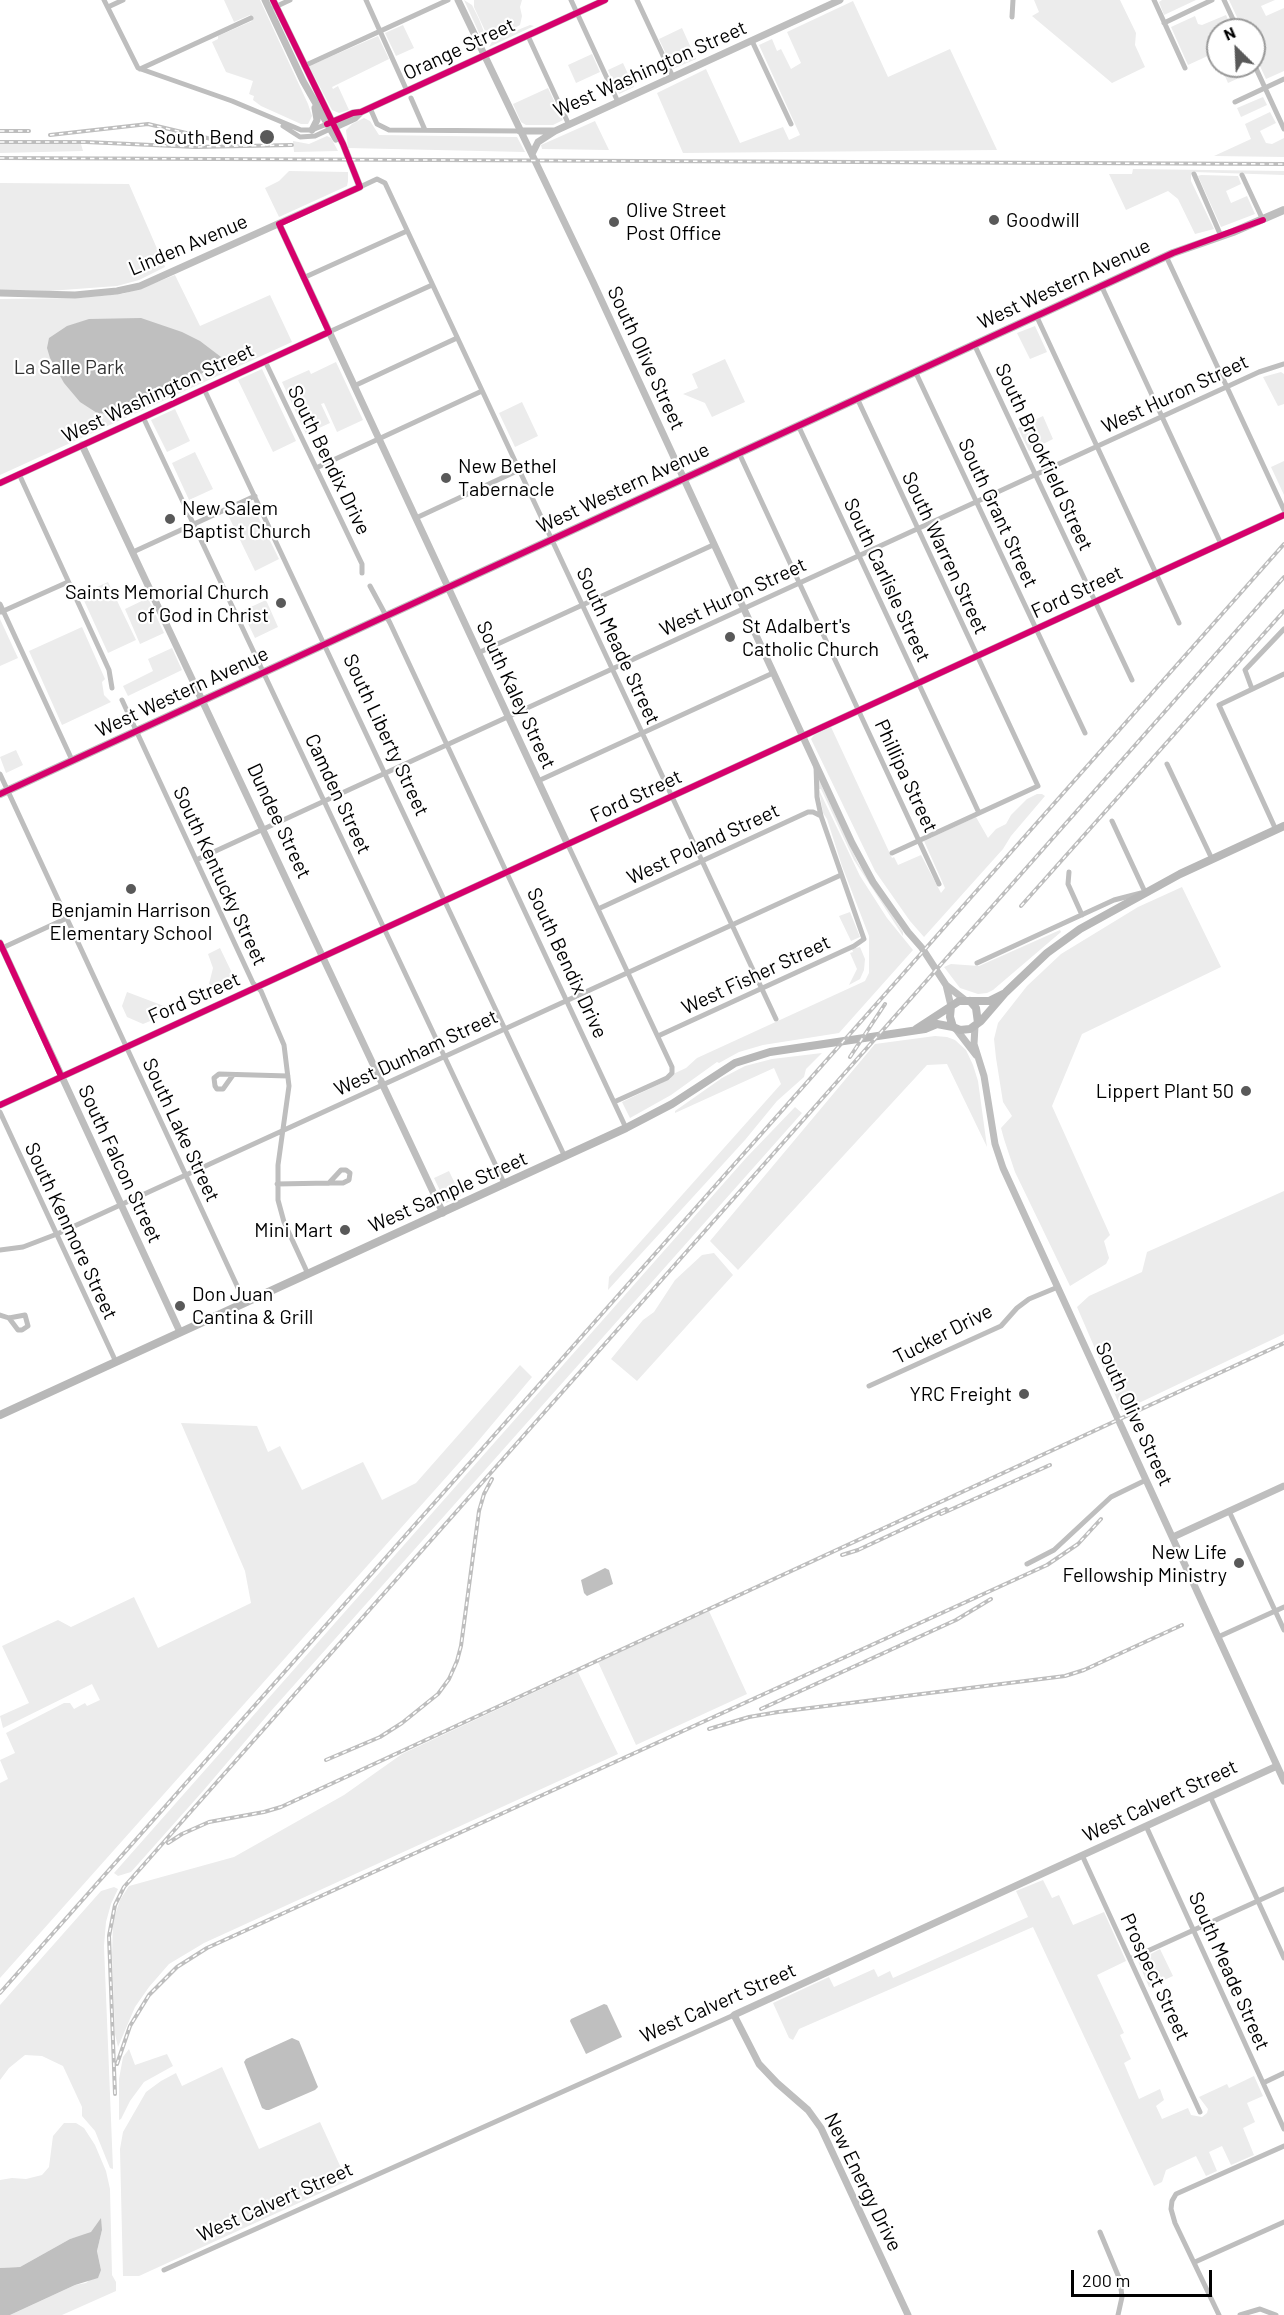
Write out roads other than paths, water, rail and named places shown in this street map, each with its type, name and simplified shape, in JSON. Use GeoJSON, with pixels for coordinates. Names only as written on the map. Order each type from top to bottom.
{"type":"FeatureCollection","features":[{"type":"Feature","properties":{"kind":"main road","name":"West Western Avenue"},"geometry":{"type":"LineString","coordinates":[[4,792],[1101,285],[1166,256],[1284,210]]}},
{"type":"Feature","properties":{"kind":"main road"},"geometry":{"type":"LineString","coordinates":[[1006,992],[989,1000],[967,1000],[951,1006],[950,1017],[955,1028],[966,1030],[976,1025],[997,1005],[1006,992],[1068,937],[1145,892],[1280,828]]}},
{"type":"Feature","properties":{"kind":"main road"},"geometry":{"type":"LineString","coordinates":[[967,1000],[976,1008],[976,1025]]}},
{"type":"Feature","properties":{"kind":"main road","name":"West Sample Street"},"geometry":{"type":"LineString","coordinates":[[916,1029],[951,1006]]}},
{"type":"Feature","properties":{"kind":"main road","name":"West Sample Street"},"geometry":{"type":"LineString","coordinates":[[0,1415],[566,1157],[672,1104],[735,1063],[770,1052],[925,1029],[937,1024],[955,1028]]}},
{"type":"Feature","properties":{"kind":"street"},"geometry":{"type":"LineString","coordinates":[[104,0],[134,63],[140,69],[270,116],[301,130],[331,126]]}},
{"type":"Feature","properties":{"kind":"street"},"geometry":{"type":"LineString","coordinates":[[108,7],[123,0]]}},
{"type":"Feature","properties":{"kind":"street"},"geometry":{"type":"LineString","coordinates":[[265,0],[273,5],[346,153]]}},
{"type":"Feature","properties":{"kind":"street"},"geometry":{"type":"LineString","coordinates":[[273,5],[290,0]]}},
{"type":"Feature","properties":{"kind":"street"},"geometry":{"type":"LineString","coordinates":[[366,0],[425,130]]}},
{"type":"Feature","properties":{"kind":"street"},"geometry":{"type":"LineString","coordinates":[[304,66],[448,0]]}},
{"type":"Feature","properties":{"kind":"street","name":"South Olive Street"},"geometry":{"type":"LineString","coordinates":[[459,0],[860,861],[946,986],[951,1006]]}},
{"type":"Feature","properties":{"kind":"street"},"geometry":{"type":"LineString","coordinates":[[570,0],[618,102]]}},
{"type":"Feature","properties":{"kind":"street","name":"Orange Street"},"geometry":{"type":"LineString","coordinates":[[331,126],[350,120],[370,108],[409,94],[484,56],[605,0]]}},
{"type":"Feature","properties":{"kind":"street"},"geometry":{"type":"LineString","coordinates":[[637,0],[673,77]]}},
{"type":"Feature","properties":{"kind":"street","name":"West Washington Street"},"geometry":{"type":"LineString","coordinates":[[370,108],[377,124],[385,129],[555,131],[840,0]]}},
{"type":"Feature","properties":{"kind":"street"},"geometry":{"type":"LineString","coordinates":[[1012,17],[1013,0]]}},
{"type":"Feature","properties":{"kind":"street"},"geometry":{"type":"LineString","coordinates":[[1154,0],[1185,68]]}},
{"type":"Feature","properties":{"kind":"street"},"geometry":{"type":"LineString","coordinates":[[1164,23],[1212,0]]}},
{"type":"Feature","properties":{"kind":"street"},"geometry":{"type":"LineString","coordinates":[[1224,0],[1232,18]]}},
{"type":"Feature","properties":{"kind":"street"},"geometry":{"type":"LineString","coordinates":[[273,5],[312,97],[317,115],[312,130]]}},
{"type":"Feature","properties":{"kind":"street"},"geometry":{"type":"LineString","coordinates":[[140,69],[251,18]]}},
{"type":"Feature","properties":{"kind":"street"},"geometry":{"type":"LineString","coordinates":[[528,36],[569,125]]}},
{"type":"Feature","properties":{"kind":"street"},"geometry":{"type":"LineString","coordinates":[[752,41],[791,124]]}},
{"type":"Feature","properties":{"kind":"street"},"geometry":{"type":"LineString","coordinates":[[1260,78],[1284,129]]}},
{"type":"Feature","properties":{"kind":"street"},"geometry":{"type":"LineString","coordinates":[[1235,102],[1284,80]]}},
{"type":"Feature","properties":{"kind":"street"},"geometry":{"type":"LineString","coordinates":[[312,97],[343,144],[360,187]]}},
{"type":"Feature","properties":{"kind":"street","name":"Orange Street"},"geometry":{"type":"LineString","coordinates":[[331,126],[353,113],[361,112]]}},
{"type":"Feature","properties":{"kind":"street"},"geometry":{"type":"LineString","coordinates":[[270,116],[300,137],[315,136],[331,126]]}},
{"type":"Feature","properties":{"kind":"street"},"geometry":{"type":"LineString","coordinates":[[343,144],[344,130],[350,120]]}},
{"type":"Feature","properties":{"kind":"street"},"geometry":{"type":"LineString","coordinates":[[534,157],[538,142],[555,131]]}},
{"type":"Feature","properties":{"kind":"street"},"geometry":{"type":"LineString","coordinates":[[1194,174],[1221,236]]}},
{"type":"Feature","properties":{"kind":"street"},"geometry":{"type":"LineString","coordinates":[[1242,175],[1263,220]]}},
{"type":"Feature","properties":{"kind":"street","name":"South Meade Street"},"geometry":{"type":"LineString","coordinates":[[360,187],[377,179],[382,180],[776,1020]]}},
{"type":"Feature","properties":{"kind":"street","name":"Linden Avenue"},"geometry":{"type":"LineString","coordinates":[[0,293],[51,296],[129,288],[171,273],[360,187]]}},
{"type":"Feature","properties":{"kind":"street","name":"South Kaley Street"},"geometry":{"type":"LineString","coordinates":[[279,224],[672,1067],[672,1073],[667,1078],[614,1102]]}},
{"type":"Feature","properties":{"kind":"street"},"geometry":{"type":"LineString","coordinates":[[303,278],[407,231]]}},
{"type":"Feature","properties":{"kind":"street"},"geometry":{"type":"LineString","coordinates":[[1166,256],[1284,510]]}},
{"type":"Feature","properties":{"kind":"street","name":"West Washington Street"},"geometry":{"type":"LineString","coordinates":[[0,483],[432,285]]}},
{"type":"Feature","properties":{"kind":"street"},"geometry":{"type":"LineString","coordinates":[[1101,285],[1221,544]]}},
{"type":"Feature","properties":{"kind":"street"},"geometry":{"type":"LineString","coordinates":[[1036,315],[1179,623]]}},
{"type":"Feature","properties":{"kind":"street"},"geometry":{"type":"LineString","coordinates":[[354,386],[458,338]]}},
{"type":"Feature","properties":{"kind":"street","name":"South Brookfield Street"},"geometry":{"type":"LineString","coordinates":[[974,344],[1132,680]]}},
{"type":"Feature","properties":{"kind":"street","name":"South Bendix Drive"},"geometry":{"type":"LineString","coordinates":[[265,362],[362,564],[362,573]]}},
{"type":"Feature","properties":{"kind":"street","name":"West Huron Street"},"geometry":{"type":"LineString","coordinates":[[196,860],[1227,387],[1284,364]]}},
{"type":"Feature","properties":{"kind":"street","name":"South Grant Street"},"geometry":{"type":"LineString","coordinates":[[915,371],[1084,733]]}},
{"type":"Feature","properties":{"kind":"street","name":"South Liberty Street"},"geometry":{"type":"LineString","coordinates":[[204,389],[566,1157]]}},
{"type":"Feature","properties":{"kind":"street"},"geometry":{"type":"LineString","coordinates":[[316,468],[482,391]]}},
{"type":"Feature","properties":{"kind":"street","name":"South Warren Street"},"geometry":{"type":"LineString","coordinates":[[857,398],[1038,786],[979,813]]}},
{"type":"Feature","properties":{"kind":"street","name":"Camden Street"},"geometry":{"type":"LineString","coordinates":[[143,417],[505,1185]]}},
{"type":"Feature","properties":{"kind":"street","name":"South Carlisle Street"},"geometry":{"type":"LineString","coordinates":[[798,425],[979,813]]}},
{"type":"Feature","properties":{"kind":"street","name":"Dundee Street"},"geometry":{"type":"LineString","coordinates":[[82,445],[443,1212]]}},
{"type":"Feature","properties":{"kind":"street","name":"Phillipa Street"},"geometry":{"type":"LineString","coordinates":[[738,453],[939,884]]}},
{"type":"Feature","properties":{"kind":"street"},"geometry":{"type":"LineString","coordinates":[[416,518],[519,470]]}},
{"type":"Feature","properties":{"kind":"street"},"geometry":{"type":"LineString","coordinates":[[19,474],[109,670],[112,688]]}},
{"type":"Feature","properties":{"kind":"street"},"geometry":{"type":"LineString","coordinates":[[132,552],[255,496]]}},
{"type":"Feature","properties":{"kind":"street","name":"Ford Street"},"geometry":{"type":"LineString","coordinates":[[0,1105],[1284,515]]}},
{"type":"Feature","properties":{"kind":"street"},"geometry":{"type":"LineString","coordinates":[[478,653],[713,545]]}},
{"type":"Feature","properties":{"kind":"street"},"geometry":{"type":"LineString","coordinates":[[2,612],[68,582]]}},
{"type":"Feature","properties":{"kind":"street","name":"South Bendix Drive"},"geometry":{"type":"LineString","coordinates":[[370,586],[626,1128]]}},
{"type":"Feature","properties":{"kind":"street"},"geometry":{"type":"LineString","coordinates":[[0,604],[72,760]]}},
{"type":"Feature","properties":{"kind":"street"},"geometry":{"type":"LineString","coordinates":[[1252,689],[1245,670],[1284,629]]}},
{"type":"Feature","properties":{"kind":"street"},"geometry":{"type":"LineString","coordinates":[[538,781],[773,673]]}},
{"type":"Feature","properties":{"kind":"street"},"geometry":{"type":"LineString","coordinates":[[1280,828],[1219,705],[1283,676]]}},
{"type":"Feature","properties":{"kind":"street","name":"South Kentucky Street"},"geometry":{"type":"LineString","coordinates":[[122,700],[253,983],[261,991],[280,1033],[286,1055],[288,1076],[277,1184],[284,1222],[308,1274]]}},
{"type":"Feature","properties":{"kind":"street"},"geometry":{"type":"LineString","coordinates":[[1167,764],[1212,859]]}},
{"type":"Feature","properties":{"kind":"street","name":"South Olive Street"},"geometry":{"type":"LineString","coordinates":[[816,766],[821,816],[864,939]]}},
{"type":"Feature","properties":{"kind":"street","name":"South Lake Street"},"geometry":{"type":"LineString","coordinates":[[0,774],[4,792],[67,918],[245,1303]]}},
{"type":"Feature","properties":{"kind":"street"},"geometry":{"type":"LineString","coordinates":[[808,812],[818,801]]}},
{"type":"Feature","properties":{"kind":"street","name":"West Poland Street"},"geometry":{"type":"LineString","coordinates":[[598,909],[808,812],[821,816]]}},
{"type":"Feature","properties":{"kind":"street"},"geometry":{"type":"LineString","coordinates":[[892,853],[979,813]]}},
{"type":"Feature","properties":{"kind":"street"},"geometry":{"type":"LineString","coordinates":[[977,963],[1114,900],[1145,892],[1112,821]]}},
{"type":"Feature","properties":{"kind":"street"},"geometry":{"type":"LineString","coordinates":[[1069,872],[1068,884],[1082,915]]}},
{"type":"Feature","properties":{"kind":"street","name":"West Dunham Street"},"geometry":{"type":"LineString","coordinates":[[0,1251],[23,1247],[57,1234],[841,874]]}},
{"type":"Feature","properties":{"kind":"street"},"geometry":{"type":"LineString","coordinates":[[1,947],[67,918]]}},
{"type":"Feature","properties":{"kind":"street","name":"West Fisher Street"},"geometry":{"type":"LineString","coordinates":[[658,1036],[854,946],[864,939]]}},
{"type":"Feature","properties":{"kind":"street","name":"South Falcon Street"},"geometry":{"type":"LineString","coordinates":[[1,947],[180,1332]]}},
{"type":"Feature","properties":{"kind":"street","name":"South Olive Street"},"geometry":{"type":"LineString","coordinates":[[946,986],[967,1000]]}},
{"type":"Feature","properties":{"kind":"street","name":"South Olive Street"},"geometry":{"type":"LineString","coordinates":[[976,1025],[973,1039],[984,1076],[992,1130],[1001,1162],[1218,1637],[1281,1764],[1284,1780]]}},
{"type":"Feature","properties":{"kind":"street","name":"South Olive Street"},"geometry":{"type":"LineString","coordinates":[[955,1028],[976,1055]]}},
{"type":"Feature","properties":{"kind":"street"},"geometry":{"type":"LineString","coordinates":[[233,1075],[288,1076]]}},
{"type":"Feature","properties":{"kind":"street","name":"South Kenmore Street"},"geometry":{"type":"LineString","coordinates":[[0,1112],[116,1362]]}},
{"type":"Feature","properties":{"kind":"street"},"geometry":{"type":"LineString","coordinates":[[277,1184],[329,1184]]}},
{"type":"Feature","properties":{"kind":"street","name":"Tucker Drive"},"geometry":{"type":"LineString","coordinates":[[869,1386],[1001,1326],[1017,1308],[1029,1299],[1058,1287]]}},
{"type":"Feature","properties":{"kind":"street"},"geometry":{"type":"LineString","coordinates":[[0,1315],[9,1318]]}},
{"type":"Feature","properties":{"kind":"street"},"geometry":{"type":"LineString","coordinates":[[1027,1564],[1054,1550],[1111,1497],[1146,1480]]}},
{"type":"Feature","properties":{"kind":"street"},"geometry":{"type":"LineString","coordinates":[[1173,1537],[1284,1486]]}},
{"type":"Feature","properties":{"kind":"street"},"geometry":{"type":"LineString","coordinates":[[1229,1511],[1284,1630]]}},
{"type":"Feature","properties":{"kind":"street"},"geometry":{"type":"LineString","coordinates":[[1218,1637],[1284,1607]]}},
{"type":"Feature","properties":{"kind":"street","name":"West Calvert Street"},"geometry":{"type":"LineString","coordinates":[[164,2270],[734,2015],[1281,1764]]}},
{"type":"Feature","properties":{"kind":"street"},"geometry":{"type":"LineString","coordinates":[[1210,1796],[1284,1958]]}},
{"type":"Feature","properties":{"kind":"street","name":"South Meade Street"},"geometry":{"type":"LineString","coordinates":[[1146,1826],[1284,2129]]}},
{"type":"Feature","properties":{"kind":"street","name":"Prospect Street"},"geometry":{"type":"LineString","coordinates":[[1082,1855],[1200,2112]]}},
{"type":"Feature","properties":{"kind":"street"},"geometry":{"type":"LineString","coordinates":[[1130,1959],[1284,1889]]}},
{"type":"Feature","properties":{"kind":"street","name":"New Energy Drive"},"geometry":{"type":"LineString","coordinates":[[734,2015],[759,2064],[803,2105],[821,2128],[908,2315]]}},
{"type":"Feature","properties":{"kind":"street"},"geometry":{"type":"LineString","coordinates":[[1263,2083],[1284,2073]]}},
{"type":"Feature","properties":{"kind":"street"},"geometry":{"type":"LineString","coordinates":[[1219,2315],[1175,2223],[1171,2209],[1172,2201],[1176,2194],[1284,2146]]}},
{"type":"Feature","properties":{"kind":"street"},"geometry":{"type":"LineString","coordinates":[[1195,2262],[1284,2222]]}},
{"type":"Feature","properties":{"kind":"street"},"geometry":{"type":"LineString","coordinates":[[1100,2232],[1120,2280],[1122,2297],[1118,2315]]}},
{"type":"Feature","properties":{"kind":"street"},"geometry":{"type":"LineString","coordinates":[[1240,2315],[1260,2309],[1276,2315]]}},
{"type":"Feature","properties":{"kind":"railway"},"geometry":{"type":"LineString","coordinates":[[50,135],[148,124],[224,142]]}},
{"type":"Feature","properties":{"kind":"railway"},"geometry":{"type":"LineString","coordinates":[[0,131],[29,131]]}},
{"type":"Feature","properties":{"kind":"railway"},"geometry":{"type":"LineString","coordinates":[[0,142],[86,142],[196,147],[292,145]]}},
{"type":"Feature","properties":{"kind":"railway"},"geometry":{"type":"LineString","coordinates":[[0,158],[1284,164]]}},
{"type":"Feature","properties":{"kind":"railway"},"geometry":{"type":"LineString","coordinates":[[0,1993],[1284,544]]}},
{"type":"Feature","properties":{"kind":"railway"},"geometry":{"type":"LineString","coordinates":[[115,2094],[109,1936],[115,1905],[124,1887],[1284,577]]}},
{"type":"Feature","properties":{"kind":"railway"},"geometry":{"type":"LineString","coordinates":[[1021,906],[1284,611]]}},
{"type":"Feature","properties":{"kind":"railway"},"geometry":{"type":"LineString","coordinates":[[850,1057],[885,1004]]}},
{"type":"Feature","properties":{"kind":"railway"},"geometry":{"type":"LineString","coordinates":[[168,1843],[209,1822],[281,1807],[1284,1343]]}},
{"type":"Feature","properties":{"kind":"railway"},"geometry":{"type":"LineString","coordinates":[[941,1514],[1050,1465]]}},
{"type":"Feature","properties":{"kind":"railway"},"geometry":{"type":"LineString","coordinates":[[326,1760],[380,1737],[402,1723],[438,1694],[449,1679],[461,1646],[479,1511],[492,1479]]}},
{"type":"Feature","properties":{"kind":"railway"},"geometry":{"type":"LineString","coordinates":[[842,1555],[858,1550],[946,1509]]}},
{"type":"Feature","properties":{"kind":"railway"},"geometry":{"type":"LineString","coordinates":[[117,2064],[130,2026],[149,1995],[177,1967],[207,1948],[1047,1565],[1078,1544],[1101,1519]]}},
{"type":"Feature","properties":{"kind":"railway"},"geometry":{"type":"LineString","coordinates":[[761,1709],[956,1620],[991,1599]]}},
{"type":"Feature","properties":{"kind":"railway"},"geometry":{"type":"LineString","coordinates":[[709,1729],[749,1717],[778,1712],[1065,1676],[1084,1670],[1182,1625]]}},
{"type":"Feature","properties":{"kind":"place","name":"South Bend"},"geometry":{"type":"Point","coordinates":[267,137]}},
{"type":"Feature","properties":{"kind":"place","name":"Goodwill"},"geometry":{"type":"Point","coordinates":[994,220]}},
{"type":"Feature","properties":{"kind":"place","name":"Olive Street Post Office"},"geometry":{"type":"Point","coordinates":[614,222]}},
{"type":"Feature","properties":{"kind":"place","name":"New Bethel Tabernacle"},"geometry":{"type":"Point","coordinates":[446,478]}},
{"type":"Feature","properties":{"kind":"place","name":"New Salem Baptist Church"},"geometry":{"type":"Point","coordinates":[170,519]}},
{"type":"Feature","properties":{"kind":"place","name":"Saints Memorial Church of God in Christ"},"geometry":{"type":"Point","coordinates":[281,603]}},
{"type":"Feature","properties":{"kind":"place","name":"St Adalbert's Catholic Church"},"geometry":{"type":"Point","coordinates":[730,637]}},
{"type":"Feature","properties":{"kind":"place","name":"Benjamin Harrison Elementary School"},"geometry":{"type":"Point","coordinates":[131,889]}},
{"type":"Feature","properties":{"kind":"place","name":"Lippert Plant 50"},"geometry":{"type":"Point","coordinates":[1246,1091]}},
{"type":"Feature","properties":{"kind":"place","name":"Mini Mart"},"geometry":{"type":"Point","coordinates":[345,1230]}},
{"type":"Feature","properties":{"kind":"place","name":"Don Juan Cantina & Grill"},"geometry":{"type":"Point","coordinates":[180,1306]}},
{"type":"Feature","properties":{"kind":"place","name":"YRC Freight"},"geometry":{"type":"Point","coordinates":[1024,1394]}},
{"type":"Feature","properties":{"kind":"place","name":"New Life Fellowship Ministry"},"geometry":{"type":"Point","coordinates":[1239,1563]}},
{"type":"Feature","properties":{"kind":"park label","name":"La Salle Park"},"geometry":{"type":"Point","coordinates":[69,367]}}]}
